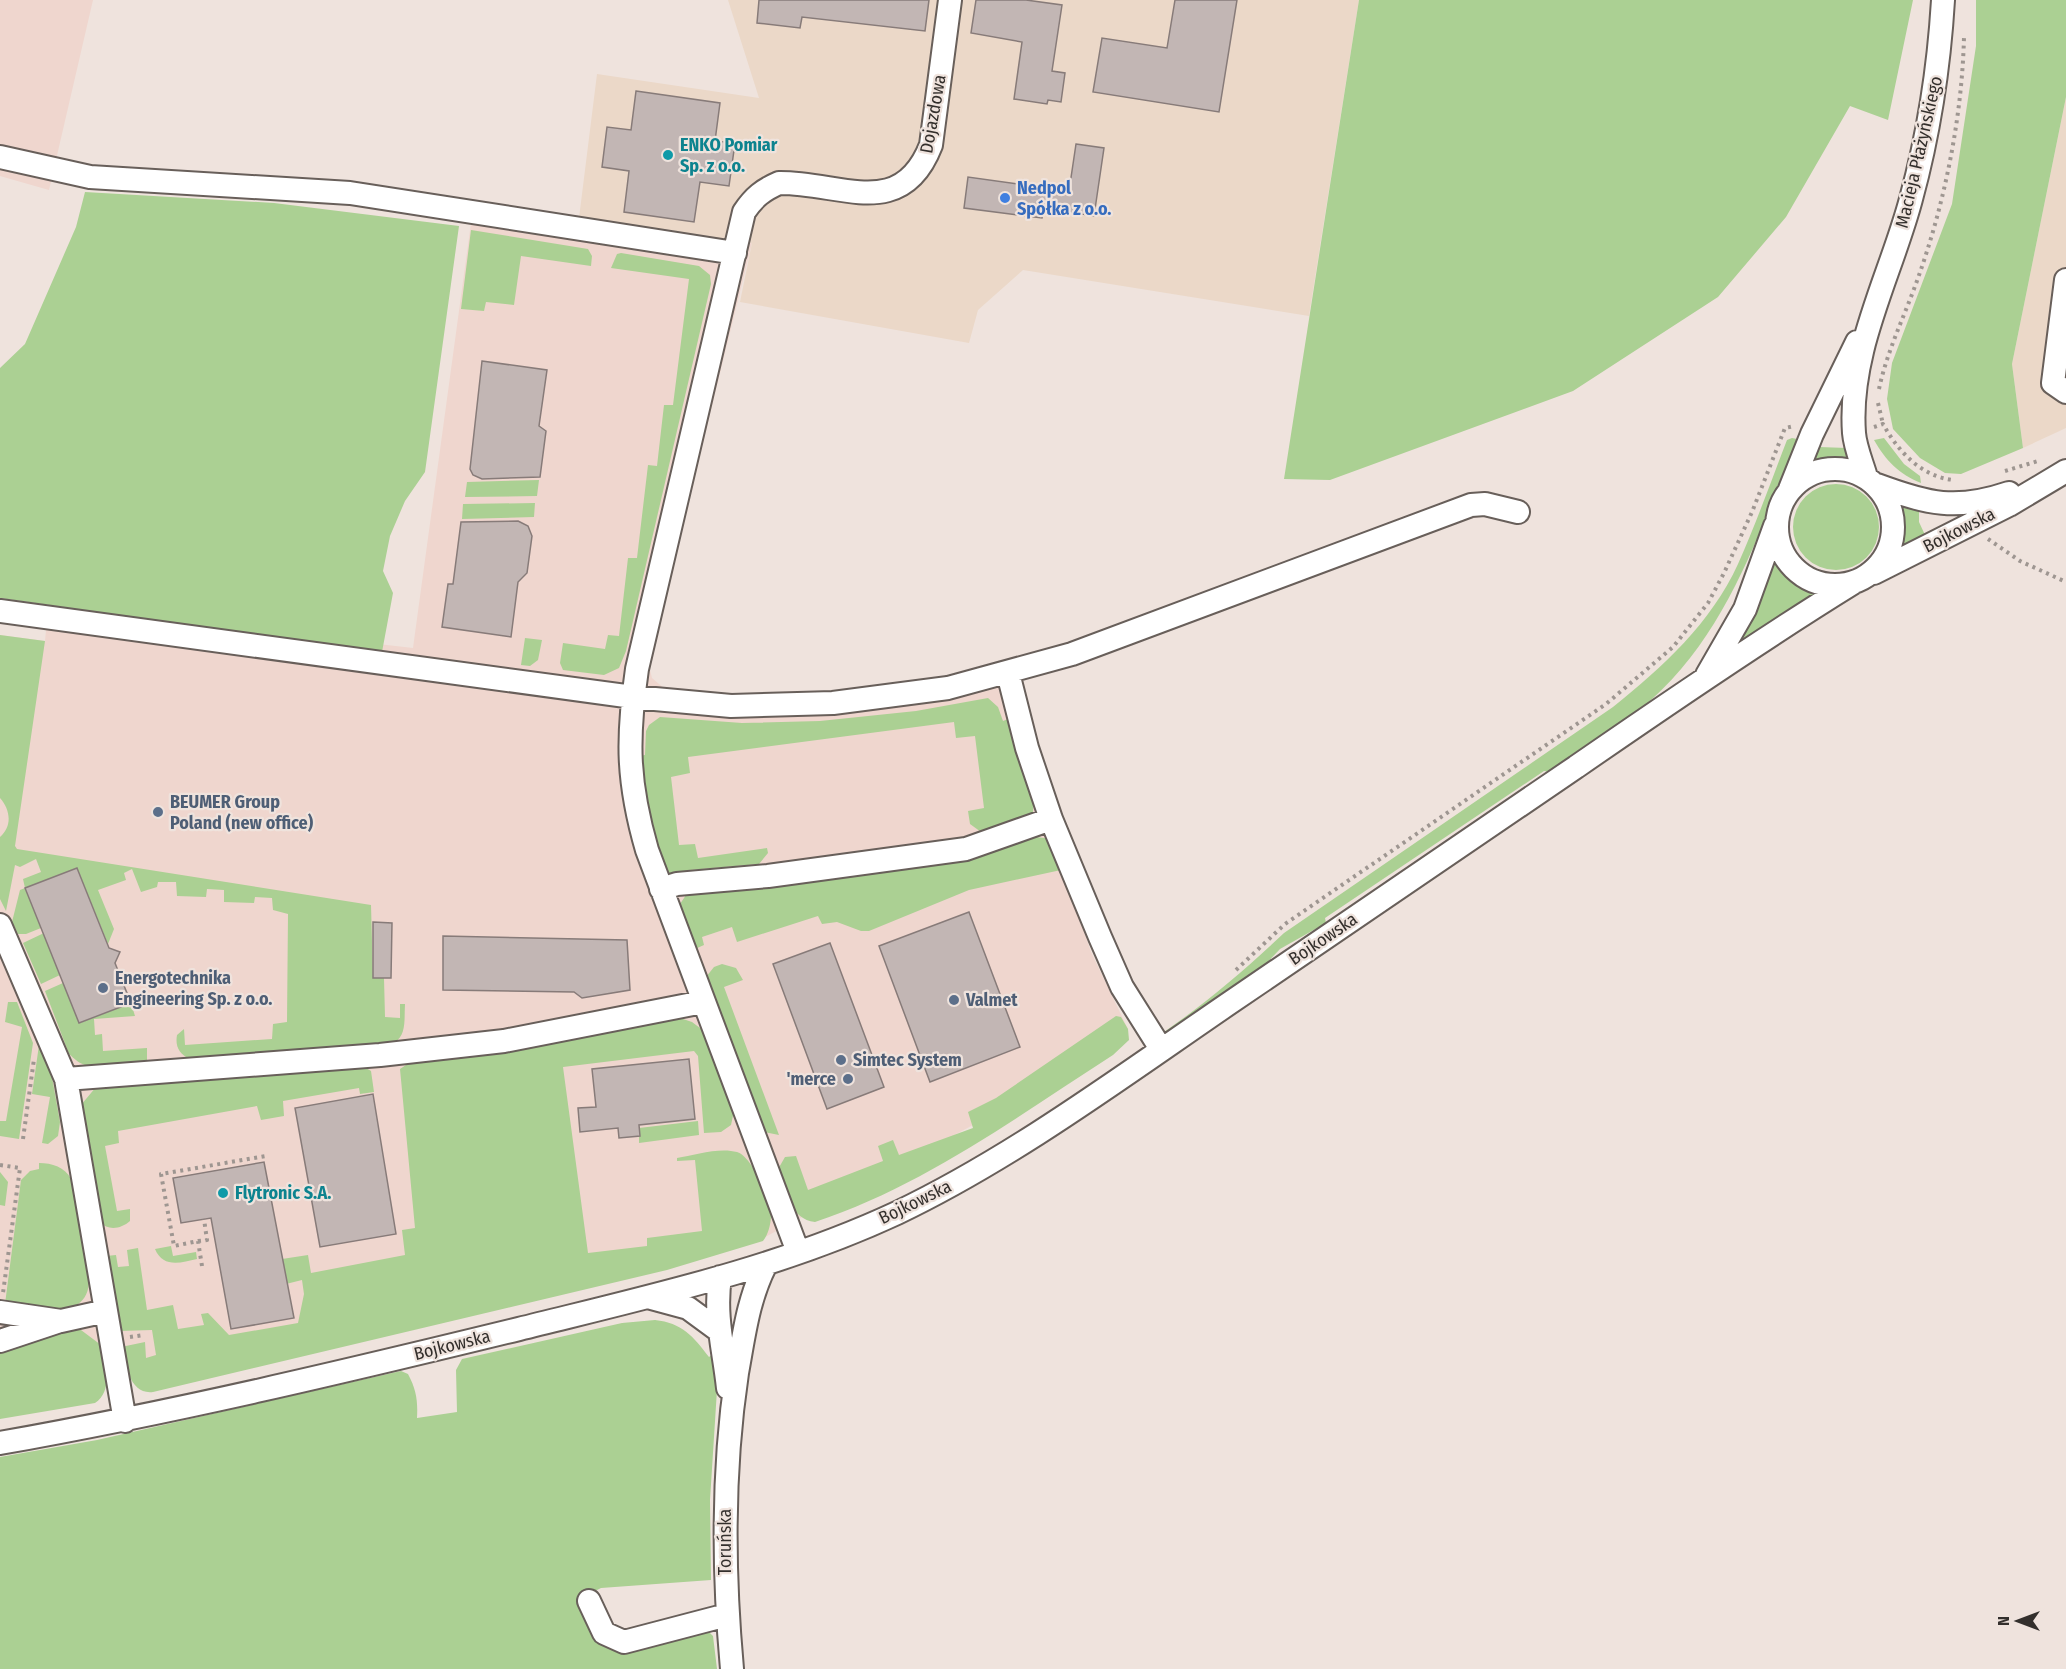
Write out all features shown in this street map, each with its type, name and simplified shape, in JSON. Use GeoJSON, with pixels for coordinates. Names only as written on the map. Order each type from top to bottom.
{"type":"FeatureCollection","features":[{"type":"Feature","properties":{"kind":"street","name":"Dojazdowa"},"geometry":{"type":"LineString","coordinates":[[798,1252],[703,1002],[636,815],[628,753],[633,697],[637,669],[744,212],[753,198],[779,183],[879,192],[896,188],[912,179],[923,165],[931,145],[950,0]]}},
{"type":"Feature","properties":{"kind":"street","name":"Macieja Płażyńskiego"},"geometry":{"type":"LineString","coordinates":[[1871,481],[1854,435],[1853,395],[1877,300],[1911,200],[1925,142],[1938,67],[1943,0]]}},
{"type":"Feature","properties":{"kind":"street"},"geometry":{"type":"LineString","coordinates":[[0,157],[90,177],[350,193],[735,253]]}},
{"type":"Feature","properties":{"kind":"street"},"geometry":{"type":"LineString","coordinates":[[2066,280],[2053,383],[2066,392]]}},
{"type":"Feature","properties":{"kind":"street","name":"Macieja Płażyńskiego"},"geometry":{"type":"LineString","coordinates":[[1789,490],[1812,434],[1877,300]]}},
{"type":"Feature","properties":{"kind":"street"},"geometry":{"type":"LineString","coordinates":[[1833,468],[1850,470],[1871,481],[1887,499],[1893,515],[1894,532],[1885,556],[1861,579],[1837,586],[1821,584],[1799,573],[1783,554],[1776,523],[1780,506],[1789,490],[1816,471],[1833,468]]}},
{"type":"Feature","properties":{"kind":"street","name":"Bojkowska"},"geometry":{"type":"LineString","coordinates":[[1871,481],[1947,505],[1986,501],[2051,471]]}},
{"type":"Feature","properties":{"kind":"street","name":"Bojkowska"},"geometry":{"type":"LineString","coordinates":[[0,1443],[125,1421],[324,1377],[646,1297],[766,1264],[895,1214],[945,1189],[1161,1049],[1705,679],[1861,579],[2009,505],[2051,471]]}},
{"type":"Feature","properties":{"kind":"street"},"geometry":{"type":"LineString","coordinates":[[0,611],[633,697],[731,706],[833,703],[917,693],[1008,673],[1071,654],[1471,505],[1485,504],[1518,512]]}},
{"type":"Feature","properties":{"kind":"street","name":"Bojkowska"},"geometry":{"type":"LineString","coordinates":[[1705,679],[1745,609],[1776,523]]}},
{"type":"Feature","properties":{"kind":"street"},"geometry":{"type":"LineString","coordinates":[[1008,673],[1027,748],[1052,819],[1122,987],[1161,1049]]}},
{"type":"Feature","properties":{"kind":"street"},"geometry":{"type":"LineString","coordinates":[[662,889],[677,884],[768,876],[966,849],[1052,819]]}},
{"type":"Feature","properties":{"kind":"street"},"geometry":{"type":"LineString","coordinates":[[0,925],[66,1078],[125,1421]]}},
{"type":"Feature","properties":{"kind":"street"},"geometry":{"type":"LineString","coordinates":[[66,1078],[380,1055],[504,1041],[703,1002]]}},
{"type":"Feature","properties":{"kind":"street","name":"Toruńska"},"geometry":{"type":"LineString","coordinates":[[732,1669],[724,1546],[731,1415],[753,1291],[766,1264]]}},
{"type":"Feature","properties":{"kind":"street","name":"Toruńska"},"geometry":{"type":"LineString","coordinates":[[720,1277],[730,1285],[745,1328]]}},
{"type":"Feature","properties":{"kind":"street","name":"Toruńska"},"geometry":{"type":"LineString","coordinates":[[720,1277],[717,1302],[718,1330],[731,1415]]}},
{"type":"Feature","properties":{"kind":"street"},"geometry":{"type":"LineString","coordinates":[[646,1297],[668,1300],[688,1308],[718,1330]]}},
{"type":"Feature","properties":{"kind":"street"},"geometry":{"type":"LineString","coordinates":[[0,1341],[61,1321],[106,1311]]}},
{"type":"Feature","properties":{"kind":"street"},"geometry":{"type":"LineString","coordinates":[[0,1312],[61,1321]]}},
{"type":"Feature","properties":{"kind":"street"},"geometry":{"type":"LineString","coordinates":[[590,1601],[603,1634],[624,1642],[727,1616]]}},
{"type":"Feature","properties":{"kind":"path"},"geometry":{"type":"LineString","coordinates":[[1869,429],[1882,424],[1901,452],[1914,464],[1934,476],[1958,480]]}},
{"type":"Feature","properties":{"kind":"path"},"geometry":{"type":"LineString","coordinates":[[1228,978],[1285,924],[1605,704],[1666,654],[1693,624],[1714,593],[1737,547],[1785,428],[1790,425],[1802,429]]}},
{"type":"Feature","properties":{"kind":"path"},"geometry":{"type":"LineString","coordinates":[[1994,474],[2051,471]]}},
{"type":"Feature","properties":{"kind":"path"},"geometry":{"type":"LineString","coordinates":[[1977,521],[1982,532],[1997,547],[2066,582]]}},
{"type":"Feature","properties":{"kind":"path"},"geometry":{"type":"LineString","coordinates":[[24,1139],[35,1056]]}},
{"type":"Feature","properties":{"kind":"path"},"geometry":{"type":"LineString","coordinates":[[204,1219],[207,1240],[174,1246],[161,1174],[266,1156]]}},
{"type":"Feature","properties":{"kind":"path"},"geometry":{"type":"LineString","coordinates":[[0,1165],[20,1168],[0,1312]]}},
{"type":"Feature","properties":{"kind":"path"},"geometry":{"type":"LineString","coordinates":[[198,1242],[201,1266]]}},
{"type":"Feature","properties":{"kind":"shaded area"},"geometry":{"type":"Polygon","coordinates":[[[0,0],[93,0],[49,190],[0,176],[0,0]]]}},
{"type":"Feature","properties":{"kind":"shaded area"},"geometry":{"type":"Polygon","coordinates":[[[728,0],[1359,0],[1309,316],[1023,270],[978,310],[969,343],[740,302],[752,243],[579,218],[597,74],[759,98],[728,0]]]}},
{"type":"Feature","properties":{"kind":"shaded area"},"geometry":{"type":"Polygon","coordinates":[[[2066,97],[2066,428],[2023,448],[2012,364],[2066,97]]]}},
{"type":"Feature","properties":{"kind":"shaded area"},"geometry":{"type":"Polygon","coordinates":[[[474,201],[752,243],[652,650],[649,666],[652,678],[666,690],[744,696],[802,696],[922,684],[996,666],[1091,952],[1128,1029],[1112,1050],[758,1241],[169,1366],[0,1399],[0,635],[45,641],[49,598],[273,632],[413,648],[474,201]]]}},
{"type":"Feature","properties":{"kind":"green space"},"geometry":{"type":"Polygon","coordinates":[[[1359,0],[1913,0],[1888,120],[1850,106],[1786,217],[1718,297],[1573,391],[1330,480],[1284,479],[1359,0]]]}},
{"type":"Feature","properties":{"kind":"green space"},"geometry":{"type":"Polygon","coordinates":[[[1976,0],[2066,0],[2066,97],[2012,364],[2023,448],[1961,474],[1945,473],[1920,458],[1893,429],[1887,399],[1892,363],[1952,204],[1976,46],[1976,0]]]}},
{"type":"Feature","properties":{"kind":"green space"},"geometry":{"type":"Polygon","coordinates":[[[85,192],[274,203],[459,226],[425,472],[405,501],[390,536],[383,571],[393,593],[382,652],[0,598],[0,368],[25,344],[76,227],[85,192]]]}},
{"type":"Feature","properties":{"kind":"green space"},"geometry":{"type":"Polygon","coordinates":[[[471,230],[588,249],[592,256],[591,266],[521,256],[514,305],[486,302],[484,311],[461,309],[471,230]]]}},
{"type":"Feature","properties":{"kind":"green space"},"geometry":{"type":"Polygon","coordinates":[[[617,254],[699,266],[710,275],[711,284],[626,651],[619,668],[604,675],[563,670],[560,663],[563,643],[605,649],[608,635],[619,636],[628,558],[637,558],[648,465],[657,466],[664,405],[673,405],[689,279],[611,268],[617,254]]]}},
{"type":"Feature","properties":{"kind":"green space"},"geometry":{"type":"Polygon","coordinates":[[[1884,438],[1904,464],[1920,476],[1921,483],[1900,471],[1883,454],[1874,440],[1884,438]]]}},
{"type":"Feature","properties":{"kind":"green space"},"geometry":{"type":"Polygon","coordinates":[[[1797,439],[1739,579],[1701,643],[1678,673],[1651,700],[1614,729],[1550,772],[1544,771],[1325,918],[1326,923],[1280,949],[1261,969],[1165,1034],[1164,1032],[1226,985],[1284,933],[1613,707],[1667,660],[1700,625],[1727,585],[1751,534],[1787,440],[1797,439]]]}},
{"type":"Feature","properties":{"kind":"green space"},"geometry":{"type":"Polygon","coordinates":[[[1819,447],[1847,448],[1854,462],[1832,461],[1814,464],[1819,447]]]}},
{"type":"Feature","properties":{"kind":"green space"},"geometry":{"type":"Polygon","coordinates":[[[539,480],[537,496],[465,497],[467,482],[539,480]]]}},
{"type":"Feature","properties":{"kind":"green space"},"geometry":{"type":"Polygon","coordinates":[[[1836,484],[1860,491],[1872,503],[1879,527],[1872,551],[1860,563],[1836,570],[1812,563],[1800,551],[1793,527],[1800,503],[1812,491],[1836,484]]]}},
{"type":"Feature","properties":{"kind":"green space"},"geometry":{"type":"Polygon","coordinates":[[[1898,501],[1919,510],[1919,522],[1925,535],[1900,549],[1903,525],[1898,501]]]}},
{"type":"Feature","properties":{"kind":"green space"},"geometry":{"type":"Polygon","coordinates":[[[535,503],[534,517],[462,519],[463,504],[535,503]]]}},
{"type":"Feature","properties":{"kind":"green space"},"geometry":{"type":"Polygon","coordinates":[[[1775,558],[1793,577],[1820,591],[1735,646],[1775,558]]]}},
{"type":"Feature","properties":{"kind":"green space"},"geometry":{"type":"Polygon","coordinates":[[[0,635],[45,641],[15,846],[17,849],[371,905],[373,977],[384,978],[385,1017],[400,1018],[400,1004],[405,1004],[404,1026],[398,1040],[394,1043],[190,1059],[181,1052],[177,1046],[177,1035],[184,1029],[185,1045],[272,1039],[273,1024],[287,1022],[288,914],[273,910],[272,898],[255,897],[254,903],[224,902],[224,890],[207,889],[206,897],[177,896],[176,882],[158,882],[157,887],[141,892],[132,869],[124,873],[126,880],[98,890],[114,929],[108,944],[77,868],[25,888],[23,879],[41,872],[36,859],[20,867],[15,865],[6,911],[0,899],[0,837],[7,828],[9,818],[0,798],[0,635]]]}},
{"type":"Feature","properties":{"kind":"green space"},"geometry":{"type":"Polygon","coordinates":[[[525,638],[542,640],[538,660],[530,666],[521,665],[525,638]]]}},
{"type":"Feature","properties":{"kind":"green space"},"geometry":{"type":"Polygon","coordinates":[[[988,698],[998,707],[1003,721],[1008,719],[1034,798],[1033,812],[1028,817],[981,832],[970,824],[968,811],[984,808],[975,736],[956,738],[954,722],[688,757],[690,773],[671,777],[679,845],[695,844],[698,858],[767,848],[768,853],[759,864],[690,870],[671,874],[667,872],[649,824],[639,756],[645,755],[646,731],[649,725],[660,717],[742,723],[820,721],[916,711],[988,698]]]}},
{"type":"Feature","properties":{"kind":"green space"},"geometry":{"type":"Polygon","coordinates":[[[1035,837],[1045,838],[1050,843],[1061,870],[969,890],[869,931],[861,931],[837,922],[822,924],[818,916],[737,942],[732,927],[702,937],[704,945],[695,949],[680,904],[688,892],[966,858],[1035,837]]]}},
{"type":"Feature","properties":{"kind":"green space"},"geometry":{"type":"Polygon","coordinates":[[[25,888],[41,928],[26,934],[18,934],[12,922],[20,890],[25,888]]]}},
{"type":"Feature","properties":{"kind":"green space"},"geometry":{"type":"Polygon","coordinates":[[[44,933],[60,975],[41,984],[23,943],[44,933]]]}},
{"type":"Feature","properties":{"kind":"green space"},"geometry":{"type":"Polygon","coordinates":[[[722,964],[736,968],[743,980],[724,987],[779,1135],[764,1132],[706,977],[714,967],[722,964]]]}},
{"type":"Feature","properties":{"kind":"green space"},"geometry":{"type":"Polygon","coordinates":[[[63,983],[80,1023],[131,1003],[135,1016],[94,1019],[95,1035],[102,1034],[103,1051],[147,1048],[147,1060],[126,1066],[99,1067],[83,1064],[69,1054],[45,991],[63,983]]]}},
{"type":"Feature","properties":{"kind":"green space"},"geometry":{"type":"Polygon","coordinates":[[[20,995],[47,1049],[60,1122],[58,1136],[48,1144],[42,1143],[50,1097],[32,1094],[39,1045],[20,995]]]}},
{"type":"Feature","properties":{"kind":"green space"},"geometry":{"type":"Polygon","coordinates":[[[8,1002],[17,1002],[33,1043],[19,1139],[0,1136],[0,1121],[6,1121],[22,1027],[5,1022],[8,1002]]]}},
{"type":"Feature","properties":{"kind":"green space"},"geometry":{"type":"Polygon","coordinates":[[[1116,1016],[1121,1017],[1128,1029],[1129,1040],[1113,1055],[969,1148],[894,1189],[815,1222],[800,1216],[794,1210],[777,1171],[785,1157],[796,1156],[808,1190],[883,1161],[878,1146],[893,1140],[899,1155],[973,1128],[968,1112],[996,1098],[1116,1016]]]}},
{"type":"Feature","properties":{"kind":"green space"},"geometry":{"type":"Polygon","coordinates":[[[680,1018],[692,1022],[704,1031],[734,1111],[731,1125],[721,1132],[704,1133],[698,1056],[694,1051],[563,1067],[588,1253],[647,1246],[647,1238],[702,1231],[695,1160],[677,1161],[677,1158],[715,1151],[737,1152],[743,1155],[754,1170],[764,1189],[771,1215],[769,1229],[763,1241],[667,1270],[153,1392],[145,1392],[134,1384],[127,1370],[121,1347],[145,1342],[146,1358],[156,1355],[152,1330],[119,1331],[106,1256],[116,1255],[118,1267],[129,1266],[127,1250],[138,1248],[147,1310],[173,1305],[178,1329],[204,1325],[201,1314],[208,1313],[229,1335],[298,1323],[304,1294],[302,1280],[286,1284],[282,1259],[308,1255],[311,1273],[405,1255],[402,1230],[415,1228],[400,1069],[409,1063],[680,1018]]]}},
{"type":"Feature","properties":{"kind":"green space"},"geometry":{"type":"Polygon","coordinates":[[[363,1066],[371,1071],[374,1092],[360,1094],[359,1088],[283,1101],[284,1116],[261,1120],[257,1106],[118,1131],[119,1143],[105,1146],[117,1211],[130,1209],[130,1221],[115,1228],[107,1227],[100,1222],[81,1105],[96,1087],[363,1066]]]}},
{"type":"Feature","properties":{"kind":"green space"},"geometry":{"type":"Polygon","coordinates":[[[698,1121],[699,1135],[639,1143],[639,1128],[698,1121]]]}},
{"type":"Feature","properties":{"kind":"green space"},"geometry":{"type":"Polygon","coordinates":[[[39,1163],[58,1166],[71,1179],[89,1274],[88,1290],[82,1301],[60,1310],[31,1309],[5,1304],[21,1180],[30,1171],[39,1169],[39,1163]]]}},
{"type":"Feature","properties":{"kind":"green space"},"geometry":{"type":"Polygon","coordinates":[[[0,1172],[8,1182],[5,1206],[0,1205],[0,1172]]]}},
{"type":"Feature","properties":{"kind":"green space"},"geometry":{"type":"Polygon","coordinates":[[[171,1246],[173,1256],[196,1252],[197,1259],[178,1263],[167,1262],[158,1255],[155,1249],[171,1246]]]}},
{"type":"Feature","properties":{"kind":"green space"},"geometry":{"type":"Polygon","coordinates":[[[655,1320],[680,1327],[698,1343],[709,1357],[713,1354],[718,1374],[710,1500],[711,1580],[601,1588],[583,1597],[592,1636],[621,1652],[707,1630],[713,1636],[717,1669],[0,1669],[0,1457],[97,1440],[401,1371],[408,1374],[413,1385],[417,1400],[417,1418],[457,1412],[456,1370],[462,1359],[622,1323],[655,1320]]]}},
{"type":"Feature","properties":{"kind":"green space"},"geometry":{"type":"Polygon","coordinates":[[[77,1327],[101,1345],[107,1376],[105,1391],[101,1398],[95,1403],[0,1419],[0,1350],[77,1327]]]}},
{"type":"Feature","properties":{"kind":"building"},"geometry":{"type":"Polygon","coordinates":[[[759,0],[929,0],[925,31],[802,17],[800,28],[757,23],[759,0]]]}},
{"type":"Feature","properties":{"kind":"building"},"geometry":{"type":"Polygon","coordinates":[[[976,0],[1026,0],[1062,5],[1052,71],[1065,73],[1061,102],[1048,100],[1047,104],[1014,99],[1022,42],[971,33],[976,0]]]}},
{"type":"Feature","properties":{"kind":"building"},"geometry":{"type":"Polygon","coordinates":[[[1175,0],[1237,0],[1219,112],[1093,92],[1102,38],[1167,48],[1175,0]]]}},
{"type":"Feature","properties":{"kind":"building","name":"ENKO Pomiar Sp. z o.o."},"geometry":{"type":"Polygon","coordinates":[[[636,91],[720,103],[715,141],[735,143],[729,186],[700,182],[694,222],[624,212],[629,171],[602,167],[607,127],[631,130],[636,91]]]}},
{"type":"Feature","properties":{"kind":"building"},"geometry":{"type":"Polygon","coordinates":[[[1076,144],[1104,148],[1094,216],[1043,208],[1042,218],[964,208],[968,177],[1069,191],[1076,144]]]}},
{"type":"Feature","properties":{"kind":"building"},"geometry":{"type":"Polygon","coordinates":[[[482,361],[547,370],[539,426],[546,431],[540,477],[482,479],[473,475],[470,469],[482,361]]]}},
{"type":"Feature","properties":{"kind":"building"},"geometry":{"type":"Polygon","coordinates":[[[518,521],[528,526],[532,536],[527,573],[518,582],[511,637],[442,627],[448,584],[453,584],[461,522],[518,521]]]}},
{"type":"Feature","properties":{"kind":"building"},"geometry":{"type":"Polygon","coordinates":[[[77,868],[109,948],[120,952],[115,963],[131,1003],[79,1023],[25,888],[77,868]]]}},
{"type":"Feature","properties":{"kind":"building"},"geometry":{"type":"Polygon","coordinates":[[[969,912],[1020,1047],[930,1082],[879,946],[969,912]]]}},
{"type":"Feature","properties":{"kind":"building"},"geometry":{"type":"Polygon","coordinates":[[[373,922],[392,923],[391,978],[373,978],[373,922]]]}},
{"type":"Feature","properties":{"kind":"building"},"geometry":{"type":"Polygon","coordinates":[[[443,936],[627,940],[630,990],[582,998],[574,992],[443,990],[443,936]]]}},
{"type":"Feature","properties":{"kind":"building","name":"Simtec System"},"geometry":{"type":"Polygon","coordinates":[[[830,943],[884,1087],[827,1109],[773,964],[830,943]]]}},
{"type":"Feature","properties":{"kind":"building"},"geometry":{"type":"Polygon","coordinates":[[[689,1059],[695,1119],[639,1125],[640,1136],[619,1138],[618,1128],[580,1132],[578,1108],[596,1107],[592,1069],[689,1059]]]}},
{"type":"Feature","properties":{"kind":"building"},"geometry":{"type":"Polygon","coordinates":[[[373,1094],[396,1234],[320,1247],[295,1108],[373,1094]]]}},
{"type":"Feature","properties":{"kind":"building"},"geometry":{"type":"Polygon","coordinates":[[[264,1162],[294,1318],[231,1329],[211,1218],[181,1223],[173,1178],[264,1162]]]}},
{"type":"Feature","properties":{"kind":"place","name":"ENKO Pomiar Sp. z o.o."},"geometry":{"type":"Point","coordinates":[668,155]}},
{"type":"Feature","properties":{"kind":"place","name":"Nedpol Spółka z o.o."},"geometry":{"type":"Point","coordinates":[1005,198]}},
{"type":"Feature","properties":{"kind":"place","name":"BEUMER Group Poland (new office)"},"geometry":{"type":"Point","coordinates":[158,812]}},
{"type":"Feature","properties":{"kind":"place","name":"Energotechnika Engineering Sp. z o.o."},"geometry":{"type":"Point","coordinates":[103,988]}},
{"type":"Feature","properties":{"kind":"place","name":"Valmet"},"geometry":{"type":"Point","coordinates":[954,1000]}},
{"type":"Feature","properties":{"kind":"place","name":"Simtec System"},"geometry":{"type":"Point","coordinates":[841,1060]}},
{"type":"Feature","properties":{"kind":"place","name":"'merce"},"geometry":{"type":"Point","coordinates":[848,1079]}},
{"type":"Feature","properties":{"kind":"place","name":"Flytronic S.A."},"geometry":{"type":"Point","coordinates":[223,1193]}}]}
